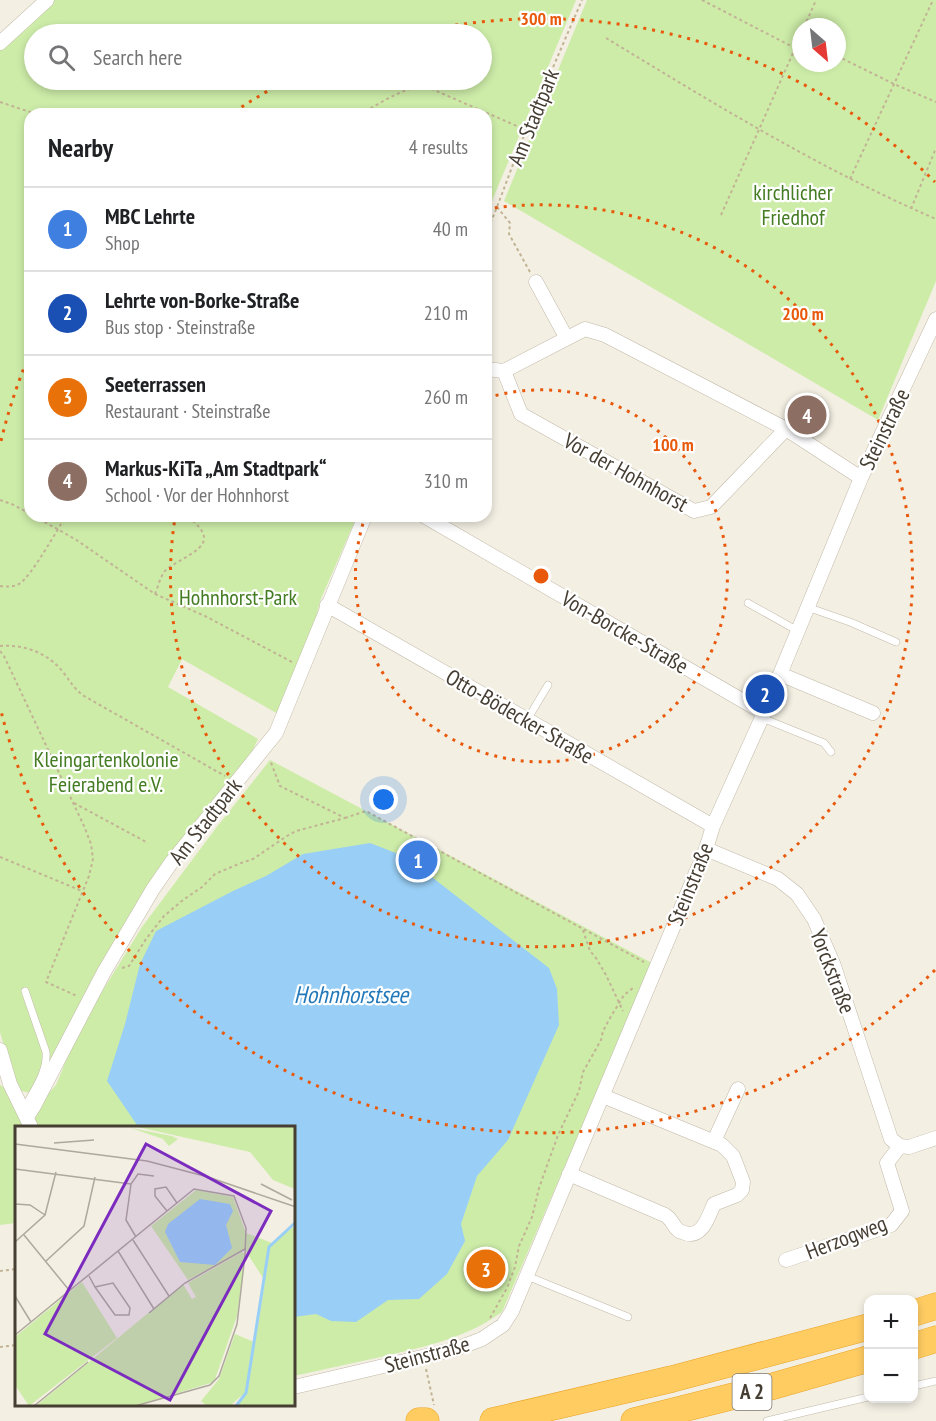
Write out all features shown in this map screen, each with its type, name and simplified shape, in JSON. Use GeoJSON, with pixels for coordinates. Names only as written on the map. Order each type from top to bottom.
{"type":"FeatureCollection","features":[{"type":"Feature","properties":{"kind":"highway"},"geometry":{"type":"LineString","coordinates":[[918,1312],[936,1306]]}},
{"type":"Feature","properties":{"kind":"highway","name":"A 2"},"geometry":{"type":"LineString","coordinates":[[493,1421],[672,1379],[864,1328]]}},
{"type":"Feature","properties":{"kind":"highway"},"geometry":{"type":"LineString","coordinates":[[918,1345],[936,1339]]}},
{"type":"Feature","properties":{"kind":"highway","name":"A 2"},"geometry":{"type":"LineString","coordinates":[[634,1421],[770,1387],[864,1360]]}},
{"type":"Feature","properties":{"kind":"street"},"geometry":{"type":"LineString","coordinates":[[0,43],[47,0]]}},
{"type":"Feature","properties":{"kind":"street"},"geometry":{"type":"LineString","coordinates":[[536,282],[566,337]]}},
{"type":"Feature","properties":{"kind":"street","name":"Steinstraße"},"geometry":{"type":"LineString","coordinates":[[296,1387],[456,1349],[480,1340],[503,1325],[512,1311],[706,849],[713,826],[763,715],[861,478],[933,335],[936,319]]}},
{"type":"Feature","properties":{"kind":"street"},"geometry":{"type":"LineString","coordinates":[[492,370],[504,371],[585,329],[605,335],[786,429],[861,478]]}},
{"type":"Feature","properties":{"kind":"street","name":"Vor der Hohnhorst"},"geometry":{"type":"LineString","coordinates":[[504,371],[521,414],[694,511],[711,507],[786,429]]}},
{"type":"Feature","properties":{"kind":"street","name":"Am Stadtpark"},"geometry":{"type":"LineString","coordinates":[[27,1118],[88,1001],[153,889],[171,863],[276,733],[362,522]]}},
{"type":"Feature","properties":{"kind":"street","name":"Von-Borcke-Straße"},"geometry":{"type":"LineString","coordinates":[[434,522],[763,715]]}},
{"type":"Feature","properties":{"kind":"street","name":"Otto-Bödecker-Straße"},"geometry":{"type":"LineString","coordinates":[[327,605],[713,826]]}},
{"type":"Feature","properties":{"kind":"street"},"geometry":{"type":"LineString","coordinates":[[780,674],[873,713]]}},
{"type":"Feature","properties":{"kind":"street","name":"Yorckstraße"},"geometry":{"type":"LineString","coordinates":[[706,849],[778,879],[797,894],[813,919],[834,966],[891,1139],[900,1146]]}},
{"type":"Feature","properties":{"kind":"street"},"geometry":{"type":"LineString","coordinates":[[0,1050],[10,1083],[27,1118]]}},
{"type":"Feature","properties":{"kind":"street"},"geometry":{"type":"LineString","coordinates":[[714,1141],[738,1089]]}},
{"type":"Feature","properties":{"kind":"street"},"geometry":{"type":"LineString","coordinates":[[569,1174],[671,1218],[678,1230],[688,1235],[696,1234],[702,1229],[714,1204],[737,1195],[741,1190],[742,1182],[733,1155],[722,1145],[603,1096]]}},
{"type":"Feature","properties":{"kind":"street"},"geometry":{"type":"LineString","coordinates":[[900,1146],[909,1147],[936,1138]]}},
{"type":"Feature","properties":{"kind":"street","name":"Herzogweg"},"geometry":{"type":"LineString","coordinates":[[786,1260],[891,1225],[902,1211],[887,1163],[900,1146]]}},
{"type":"Feature","properties":{"kind":"lane"},"geometry":{"type":"LineString","coordinates":[[748,603],[798,631]]}},
{"type":"Feature","properties":{"kind":"lane"},"geometry":{"type":"LineString","coordinates":[[807,607],[896,642]]}},
{"type":"Feature","properties":{"kind":"lane"},"geometry":{"type":"LineString","coordinates":[[527,720],[548,685]]}},
{"type":"Feature","properties":{"kind":"lane"},"geometry":{"type":"LineString","coordinates":[[763,715],[824,743],[831,752]]}},
{"type":"Feature","properties":{"kind":"lane"},"geometry":{"type":"LineString","coordinates":[[25,991],[46,1052],[44,1069],[27,1118]]}},
{"type":"Feature","properties":{"kind":"lane"},"geometry":{"type":"LineString","coordinates":[[527,1276],[628,1317]]}},
{"type":"Feature","properties":{"kind":"lane"},"geometry":{"type":"LineString","coordinates":[[918,1385],[936,1381]]}},
{"type":"Feature","properties":{"kind":"lane"},"geometry":{"type":"LineString","coordinates":[[767,1421],[864,1398]]}},
{"type":"Feature","properties":{"kind":"path","name":"Am Stadtpark"},"geometry":{"type":"LineString","coordinates":[[492,219],[526,130],[582,0]]}},
{"type":"Feature","properties":{"kind":"path"},"geometry":{"type":"LineString","coordinates":[[702,0],[792,46]]}},
{"type":"Feature","properties":{"kind":"path"},"geometry":{"type":"LineString","coordinates":[[808,18],[816,0]]}},
{"type":"Feature","properties":{"kind":"path"},"geometry":{"type":"LineString","coordinates":[[850,179],[933,0]]}},
{"type":"Feature","properties":{"kind":"path"},"geometry":{"type":"LineString","coordinates":[[606,38],[759,130],[850,179],[936,219]]}},
{"type":"Feature","properties":{"kind":"path"},"geometry":{"type":"LineString","coordinates":[[721,215],[792,55]]}},
{"type":"Feature","properties":{"kind":"path"},"geometry":{"type":"LineString","coordinates":[[846,60],[936,102]]}},
{"type":"Feature","properties":{"kind":"path"},"geometry":{"type":"LineString","coordinates":[[372,108],[407,90]]}},
{"type":"Feature","properties":{"kind":"path"},"geometry":{"type":"LineString","coordinates":[[434,90],[476,108]]}},
{"type":"Feature","properties":{"kind":"path"},"geometry":{"type":"LineString","coordinates":[[0,102],[24,110]]}},
{"type":"Feature","properties":{"kind":"path"},"geometry":{"type":"LineString","coordinates":[[492,115],[526,130]]}},
{"type":"Feature","properties":{"kind":"path"},"geometry":{"type":"LineString","coordinates":[[911,208],[936,148]]}},
{"type":"Feature","properties":{"kind":"path"},"geometry":{"type":"LineString","coordinates":[[497,207],[510,223],[509,234],[536,282]]}},
{"type":"Feature","properties":{"kind":"path"},"geometry":{"type":"LineString","coordinates":[[0,500],[24,511]]}},
{"type":"Feature","properties":{"kind":"path"},"geometry":{"type":"LineString","coordinates":[[44,522],[155,594],[205,616],[302,667]]}},
{"type":"Feature","properties":{"kind":"path"},"geometry":{"type":"LineString","coordinates":[[0,586],[9,587],[21,583],[35,566],[63,522]]}},
{"type":"Feature","properties":{"kind":"path"},"geometry":{"type":"LineString","coordinates":[[155,594],[165,570],[197,551],[204,542],[204,534],[195,522]]}},
{"type":"Feature","properties":{"kind":"path"},"geometry":{"type":"LineString","coordinates":[[0,646],[29,649],[47,657],[55,663],[76,691],[236,782]]}},
{"type":"Feature","properties":{"kind":"path"},"geometry":{"type":"LineString","coordinates":[[0,651],[91,844],[93,859],[89,876],[46,982],[88,1001]]}},
{"type":"Feature","properties":{"kind":"path"},"geometry":{"type":"LineString","coordinates":[[267,742],[269,756],[280,786],[345,818]]}},
{"type":"Feature","properties":{"kind":"path"},"geometry":{"type":"LineString","coordinates":[[73,802],[148,843]]}},
{"type":"Feature","properties":{"kind":"path"},"geometry":{"type":"LineString","coordinates":[[104,972],[129,966],[164,916],[202,887],[214,874],[253,859],[296,831],[366,811],[656,969]]}},
{"type":"Feature","properties":{"kind":"path"},"geometry":{"type":"LineString","coordinates":[[0,856],[82,891]]}},
{"type":"Feature","properties":{"kind":"path"},"geometry":{"type":"LineString","coordinates":[[582,929],[590,951],[596,958],[623,1010],[634,1021]]}},
{"type":"Feature","properties":{"kind":"path"},"geometry":{"type":"LineString","coordinates":[[480,1340],[507,1288],[515,1267],[519,1246],[532,1217],[539,1188],[558,1135],[579,1091],[583,1072],[624,995],[634,986],[649,985]]}},
{"type":"Feature","properties":{"kind":"path"},"geometry":{"type":"LineString","coordinates":[[0,1271],[15,1269]]}},
{"type":"Feature","properties":{"kind":"path"},"geometry":{"type":"LineString","coordinates":[[0,1347],[15,1345]]}},
{"type":"Feature","properties":{"kind":"path"},"geometry":{"type":"LineString","coordinates":[[423,1358],[426,1415]]}},
{"type":"Feature","properties":{"kind":"green space"},"geometry":{"type":"Polygon","coordinates":[[[52,0],[576,0],[492,201],[492,108],[24,108],[24,522],[354,522],[320,601],[303,676],[285,718],[182,659],[168,687],[258,739],[249,758],[162,870],[37,1094],[16,1090],[0,1032],[0,48],[24,26],[24,90],[492,90],[492,24],[26,24],[52,0]]]}},
{"type":"Feature","properties":{"kind":"green space","name":"kirchlicher Friedhof"},"geometry":{"type":"Polygon","coordinates":[[[587,0],[936,0],[936,281],[878,420],[504,201],[587,0]]]}},
{"type":"Feature","properties":{"kind":"green space","name":"Hohnhorstsee"},"geometry":{"type":"Polygon","coordinates":[[[270,760],[652,963],[502,1312],[473,1329],[409,1350],[296,1376],[296,1126],[15,1126],[15,1223],[0,1225],[0,1085],[9,1090],[27,1117],[56,1085],[80,1027],[142,927],[270,760]]]}},
{"type":"Feature","properties":{"kind":"water","name":"Hohnhorstsee"},"geometry":{"type":"Polygon","coordinates":[[[370,843],[406,857],[549,968],[557,989],[559,1025],[508,1140],[477,1176],[461,1224],[465,1241],[447,1274],[419,1299],[388,1300],[356,1322],[331,1321],[316,1314],[296,1317],[296,1126],[138,1126],[107,1081],[125,1024],[140,964],[156,931],[266,876],[303,854],[370,843]]]}},
{"type":"Feature","properties":{"kind":"place","name":"Markus-KiTa „Am Stadtpark“"},"geometry":{"type":"Point","coordinates":[807,415]}},
{"type":"Feature","properties":{"kind":"place","name":"Lehrte von-Borke-Straße"},"geometry":{"type":"Point","coordinates":[765,694]}},
{"type":"Feature","properties":{"kind":"place","name":"MBC Lehrte"},"geometry":{"type":"Point","coordinates":[418,860]}},
{"type":"Feature","properties":{"kind":"place","name":"Seeterrassen"},"geometry":{"type":"Point","coordinates":[486,1269]}},
{"type":"Feature","properties":{"kind":"park label","name":"Hohnhorst-Park"},"geometry":{"type":"Point","coordinates":[238,597]}},
{"type":"Feature","properties":{"kind":"park label","name":"Kleingartenkolonie Feierabend e.V."},"geometry":{"type":"Point","coordinates":[106,772]}}]}
